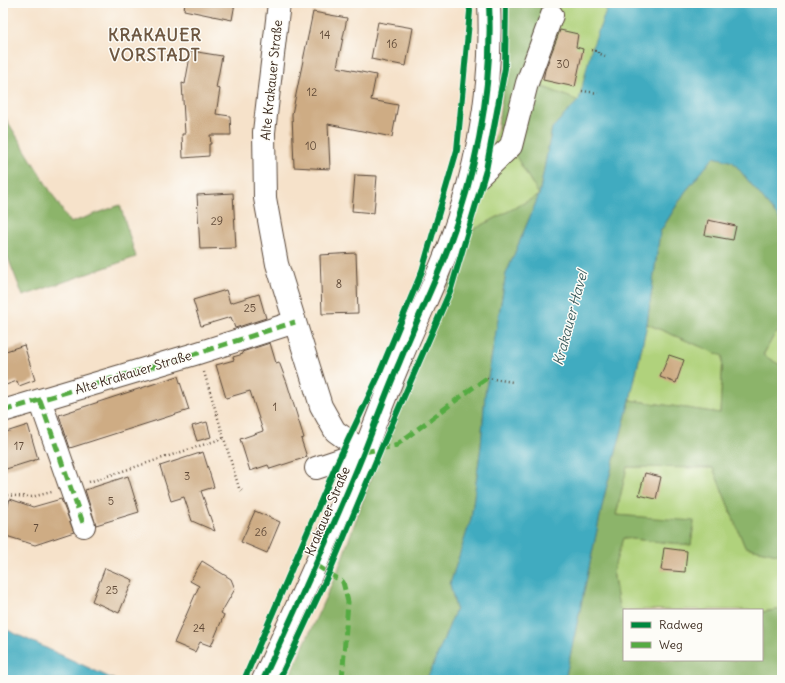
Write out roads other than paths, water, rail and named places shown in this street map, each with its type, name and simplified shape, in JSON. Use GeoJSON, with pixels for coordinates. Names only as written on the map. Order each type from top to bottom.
{"type":"FeatureCollection","features":[{"type":"Feature","properties":{"kind":"street","name":"Alte Krakauer Straße"},"geometry":{"type":"LineString","coordinates":[[279,3],[264,132],[265,198],[277,264],[321,406],[335,431],[364,452]]}},
{"type":"Feature","properties":{"kind":"street","name":"Krakauer Straße"},"geometry":{"type":"LineString","coordinates":[[263,680],[316,565],[364,452],[400,360],[448,248],[469,186],[482,124],[488,77],[489,3]]}},
{"type":"Feature","properties":{"kind":"street"},"geometry":{"type":"LineString","coordinates":[[469,186],[511,146],[527,83],[552,15]]}},
{"type":"Feature","properties":{"kind":"street","name":"Alte Krakauer Straße"},"geometry":{"type":"LineString","coordinates":[[3,411],[198,353],[295,322]]}},
{"type":"Feature","properties":{"kind":"street"},"geometry":{"type":"LineString","coordinates":[[40,400],[77,486],[84,526]]}},
{"type":"Feature","properties":{"kind":"street"},"geometry":{"type":"LineString","coordinates":[[316,468],[364,452]]}},
{"type":"Feature","properties":{"kind":"water","name":"Krakauer Havel"},"geometry":{"type":"Polygon","coordinates":[[[607,3],[676,3],[682,7],[695,3],[782,3],[782,222],[733,162],[714,157],[685,192],[660,232],[647,324],[630,400],[605,493],[565,680],[426,680],[456,609],[450,584],[471,519],[481,446],[485,394],[506,274],[539,195],[552,128],[579,100],[591,50],[606,11],[607,3]]]}},
{"type":"Feature","properties":{"kind":"water"},"geometry":{"type":"Polygon","coordinates":[[[3,628],[115,680],[3,680],[3,628]]]}},
{"type":"Feature","properties":{"kind":"district","name":"KRAKAUER VORSTADT"},"geometry":{"type":"Point","coordinates":[155,45]}}]}
